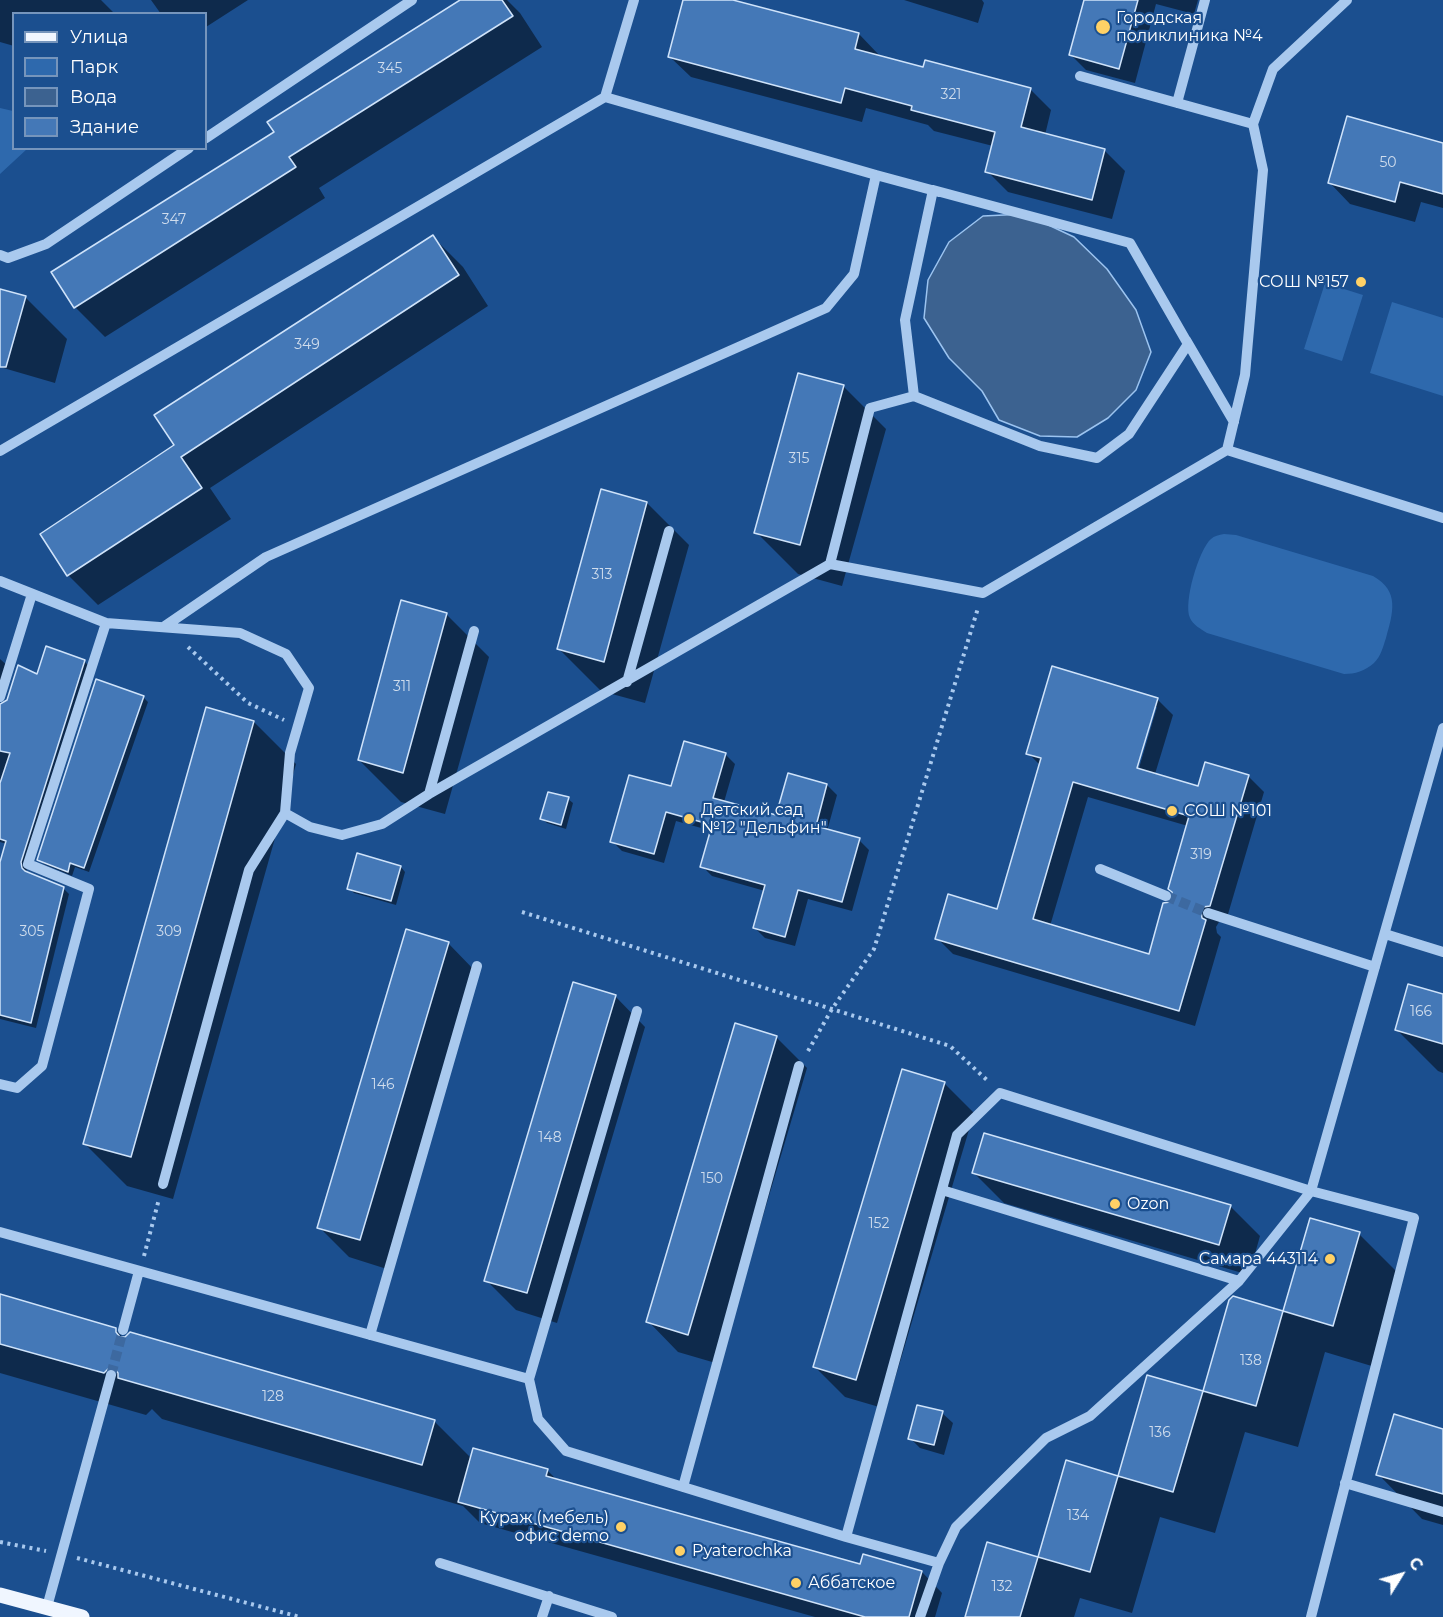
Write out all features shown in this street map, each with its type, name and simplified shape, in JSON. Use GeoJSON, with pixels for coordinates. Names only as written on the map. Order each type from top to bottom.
{"type":"FeatureCollection","features":[{"type":"Feature","properties":{"kind":"main road"},"geometry":{"type":"LineString","coordinates":[[0,1595],[81,1617]]}},
{"type":"Feature","properties":{"kind":"street"},"geometry":{"type":"LineString","coordinates":[[207,137],[412,0]]}},
{"type":"Feature","properties":{"kind":"street"},"geometry":{"type":"LineString","coordinates":[[0,451],[605,97],[634,0]]}},
{"type":"Feature","properties":{"kind":"street"},"geometry":{"type":"LineString","coordinates":[[1177,103],[1205,0]]}},
{"type":"Feature","properties":{"kind":"street"},"geometry":{"type":"LineString","coordinates":[[285,813],[310,827],[342,835],[382,824],[429,794],[830,564],[983,593],[1227,450],[1245,375],[1263,170],[1253,124],[1273,69],[1347,0]]}},
{"type":"Feature","properties":{"kind":"street"},"geometry":{"type":"LineString","coordinates":[[1080,76],[1253,124]]}},
{"type":"Feature","properties":{"kind":"street"},"geometry":{"type":"LineString","coordinates":[[605,97],[876,175],[1130,243],[1234,422]]}},
{"type":"Feature","properties":{"kind":"street"},"geometry":{"type":"LineString","coordinates":[[0,255],[8,258],[46,244],[186,150]]}},
{"type":"Feature","properties":{"kind":"street"},"geometry":{"type":"LineString","coordinates":[[165,626],[266,557],[826,308],[854,274],[876,175]]}},
{"type":"Feature","properties":{"kind":"street"},"geometry":{"type":"LineString","coordinates":[[914,396],[905,320],[933,190]]}},
{"type":"Feature","properties":{"kind":"street"},"geometry":{"type":"LineString","coordinates":[[830,564],[870,408],[914,396],[1040,446],[1097,458],[1130,434],[1188,344]]}},
{"type":"Feature","properties":{"kind":"street"},"geometry":{"type":"LineString","coordinates":[[1227,450],[1443,518]]}},
{"type":"Feature","properties":{"kind":"street"},"geometry":{"type":"LineString","coordinates":[[627,682],[669,531]]}},
{"type":"Feature","properties":{"kind":"street"},"geometry":{"type":"LineString","coordinates":[[0,581],[106,623],[240,633],[286,654],[309,688],[290,753],[285,813],[249,870],[163,1184]]}},
{"type":"Feature","properties":{"kind":"street"},"geometry":{"type":"LineString","coordinates":[[0,697],[32,594]]}},
{"type":"Feature","properties":{"kind":"street"},"geometry":{"type":"LineString","coordinates":[[0,1084],[17,1088],[42,1066],[89,889],[28,864],[106,623]]}},
{"type":"Feature","properties":{"kind":"street"},"geometry":{"type":"LineString","coordinates":[[429,794],[474,631]]}},
{"type":"Feature","properties":{"kind":"street"},"geometry":{"type":"LineString","coordinates":[[920,1617],[939,1563],[956,1527],[1046,1438],[1090,1416],[1239,1281],[1311,1191],[1443,728]]}},
{"type":"Feature","properties":{"kind":"street"},"geometry":{"type":"LineString","coordinates":[[1100,869],[1166,896]]}},
{"type":"Feature","properties":{"kind":"street"},"geometry":{"type":"LineString","coordinates":[[1208,913],[1376,967]]}},
{"type":"Feature","properties":{"kind":"street"},"geometry":{"type":"LineString","coordinates":[[1385,934],[1443,952]]}},
{"type":"Feature","properties":{"kind":"street"},"geometry":{"type":"LineString","coordinates":[[370,1335],[477,966]]}},
{"type":"Feature","properties":{"kind":"street"},"geometry":{"type":"LineString","coordinates":[[637,1011],[529,1379],[538,1419],[566,1451],[846,1538],[939,1563]]}},
{"type":"Feature","properties":{"kind":"street"},"geometry":{"type":"LineString","coordinates":[[683,1487],[799,1066]]}},
{"type":"Feature","properties":{"kind":"street"},"geometry":{"type":"LineString","coordinates":[[846,1538],[957,1135],[1000,1093],[1311,1191],[1414,1218],[1311,1617]]}},
{"type":"Feature","properties":{"kind":"street"},"geometry":{"type":"LineString","coordinates":[[942,1190],[1239,1281]]}},
{"type":"Feature","properties":{"kind":"street"},"geometry":{"type":"LineString","coordinates":[[0,1232],[529,1379]]}},
{"type":"Feature","properties":{"kind":"street"},"geometry":{"type":"LineString","coordinates":[[123,1330],[140,1271]]}},
{"type":"Feature","properties":{"kind":"street"},"geometry":{"type":"LineString","coordinates":[[47,1607],[111,1375]]}},
{"type":"Feature","properties":{"kind":"street"},"geometry":{"type":"LineString","coordinates":[[1345,1483],[1443,1512]]}},
{"type":"Feature","properties":{"kind":"street"},"geometry":{"type":"LineString","coordinates":[[440,1563],[612,1617]]}},
{"type":"Feature","properties":{"kind":"street"},"geometry":{"type":"LineString","coordinates":[[542,1617],[549,1596]]}},
{"type":"Feature","properties":{"kind":"path"},"geometry":{"type":"LineString","coordinates":[[799,1066],[832,1009],[874,949],[983,593]]}},
{"type":"Feature","properties":{"kind":"path"},"geometry":{"type":"LineString","coordinates":[[165,626],[248,703],[298,727]]}},
{"type":"Feature","properties":{"kind":"path"},"geometry":{"type":"LineString","coordinates":[[522,912],[950,1046],[1000,1093]]}},
{"type":"Feature","properties":{"kind":"path"},"geometry":{"type":"LineString","coordinates":[[140,1271],[163,1184]]}},
{"type":"Feature","properties":{"kind":"path"},"geometry":{"type":"LineString","coordinates":[[0,1542],[62,1554],[300,1617]]}},
{"type":"Feature","properties":{"kind":"green space"},"geometry":{"type":"Polygon","coordinates":[[[0,108],[12,111],[12,150],[26,150],[0,174],[0,108]]]}},
{"type":"Feature","properties":{"kind":"green space"},"geometry":{"type":"Polygon","coordinates":[[[1325,283],[1363,295],[1342,361],[1304,349],[1325,283]]]}},
{"type":"Feature","properties":{"kind":"green space"},"geometry":{"type":"Polygon","coordinates":[[[1392,302],[1443,318],[1443,396],[1370,373],[1392,302]]]}},
{"type":"Feature","properties":{"kind":"green space"},"geometry":{"type":"Polygon","coordinates":[[[1224,534],[1236,535],[1373,576],[1382,582],[1391,596],[1391,620],[1382,651],[1371,666],[1356,673],[1344,674],[1207,633],[1195,625],[1188,611],[1190,589],[1197,564],[1211,539],[1224,534]]]}},
{"type":"Feature","properties":{"kind":"water"},"geometry":{"type":"Polygon","coordinates":[[[1025,214],[1074,237],[1107,269],[1136,310],[1151,352],[1136,390],[1108,418],[1077,437],[1040,436],[999,420],[982,391],[949,358],[924,318],[928,280],[949,242],[983,216],[1025,214]]]}},
{"type":"Feature","properties":{"kind":"building"},"geometry":{"type":"Polygon","coordinates":[[[460,0],[502,0],[513,16],[289,157],[296,167],[74,308],[51,272],[274,132],[267,122],[460,0]]]}},
{"type":"Feature","properties":{"kind":"building"},"geometry":{"type":"Polygon","coordinates":[[[683,0],[733,0],[859,33],[855,49],[923,67],[925,60],[1031,88],[1021,127],[1105,149],[1092,200],[985,172],[995,132],[911,110],[912,106],[845,88],[841,103],[668,57],[683,0]]]}},
{"type":"Feature","properties":{"kind":"building","name":"Городская поликлиника №4"},"geometry":{"type":"Polygon","coordinates":[[[1084,0],[1138,0],[1119,69],[1069,55],[1084,0]]]}},
{"type":"Feature","properties":{"kind":"building"},"geometry":{"type":"Polygon","coordinates":[[[1347,116],[1443,143],[1443,194],[1400,182],[1395,202],[1328,183],[1347,116]]]}},
{"type":"Feature","properties":{"kind":"building"},"geometry":{"type":"Polygon","coordinates":[[[433,235],[459,275],[181,457],[202,488],[67,576],[40,534],[174,445],[154,415],[433,235]]]}},
{"type":"Feature","properties":{"kind":"building"},"geometry":{"type":"Polygon","coordinates":[[[0,289],[26,296],[6,367],[0,367],[0,289]]]}},
{"type":"Feature","properties":{"kind":"building"},"geometry":{"type":"Polygon","coordinates":[[[798,373],[844,385],[800,545],[754,533],[798,373]]]}},
{"type":"Feature","properties":{"kind":"building"},"geometry":{"type":"Polygon","coordinates":[[[601,489],[647,502],[604,662],[557,649],[601,489]]]}},
{"type":"Feature","properties":{"kind":"building"},"geometry":{"type":"Polygon","coordinates":[[[401,600],[447,613],[403,773],[358,760],[401,600]]]}},
{"type":"Feature","properties":{"kind":"building"},"geometry":{"type":"Polygon","coordinates":[[[46,646],[85,660],[21,862],[25,871],[64,887],[31,1023],[0,1015],[0,862],[6,841],[0,839],[0,783],[10,753],[0,751],[0,704],[7,700],[18,665],[37,674],[46,646]]]}},
{"type":"Feature","properties":{"kind":"building"},"geometry":{"type":"Polygon","coordinates":[[[1052,666],[1158,698],[1137,768],[1198,786],[1205,762],[1249,775],[1210,906],[1203,907],[1201,911],[1202,918],[1206,920],[1179,1011],[935,939],[948,894],[997,909],[1041,758],[1026,754],[1052,666]],[[1073,782],[1033,919],[1149,954],[1163,903],[1170,902],[1173,898],[1172,892],[1168,889],[1189,816],[1073,782]]]}},
{"type":"Feature","properties":{"kind":"building"},"geometry":{"type":"Polygon","coordinates":[[[96,679],[144,696],[84,868],[70,863],[68,872],[37,860],[96,679]]]}},
{"type":"Feature","properties":{"kind":"building"},"geometry":{"type":"Polygon","coordinates":[[[206,707],[254,721],[131,1157],[83,1144],[206,707]]]}},
{"type":"Feature","properties":{"kind":"building"},"geometry":{"type":"Polygon","coordinates":[[[684,741],[726,753],[713,798],[776,815],[788,773],[827,784],[816,826],[860,838],[842,902],[798,890],[785,937],[753,928],[765,885],[700,867],[712,825],[666,812],[654,854],[610,842],[629,775],[671,786],[684,741]]]}},
{"type":"Feature","properties":{"kind":"building"},"geometry":{"type":"Polygon","coordinates":[[[548,792],[569,797],[561,825],[540,819],[548,792]]]}},
{"type":"Feature","properties":{"kind":"building"},"geometry":{"type":"Polygon","coordinates":[[[357,853],[401,866],[391,901],[347,889],[357,853]]]}},
{"type":"Feature","properties":{"kind":"building"},"geometry":{"type":"Polygon","coordinates":[[[406,929],[449,942],[360,1240],[317,1228],[406,929]]]}},
{"type":"Feature","properties":{"kind":"building"},"geometry":{"type":"Polygon","coordinates":[[[573,982],[616,995],[527,1293],[484,1281],[573,982]]]}},
{"type":"Feature","properties":{"kind":"building"},"geometry":{"type":"Polygon","coordinates":[[[1408,984],[1443,994],[1443,1044],[1395,1030],[1408,984]]]}},
{"type":"Feature","properties":{"kind":"building"},"geometry":{"type":"Polygon","coordinates":[[[735,1023],[777,1036],[688,1335],[646,1322],[735,1023]]]}},
{"type":"Feature","properties":{"kind":"building"},"geometry":{"type":"Polygon","coordinates":[[[902,1069],[945,1082],[856,1380],[813,1367],[902,1069]]]}},
{"type":"Feature","properties":{"kind":"building"},"geometry":{"type":"Polygon","coordinates":[[[984,1133],[1231,1205],[1219,1245],[972,1173],[984,1133]]]}},
{"type":"Feature","properties":{"kind":"building"},"geometry":{"type":"Polygon","coordinates":[[[1310,1218],[1360,1232],[1333,1326],[1283,1311],[1310,1218]]]}},
{"type":"Feature","properties":{"kind":"building"},"geometry":{"type":"Polygon","coordinates":[[[0,1294],[116,1328],[120,1337],[125,1337],[130,1332],[435,1420],[422,1465],[118,1378],[118,1373],[114,1368],[109,1368],[104,1373],[0,1344],[0,1294]]]}},
{"type":"Feature","properties":{"kind":"building"},"geometry":{"type":"Polygon","coordinates":[[[1233,1296],[1283,1311],[1256,1406],[1203,1391],[1229,1300],[1233,1296]]]}},
{"type":"Feature","properties":{"kind":"building"},"geometry":{"type":"Polygon","coordinates":[[[1147,1375],[1203,1391],[1173,1492],[1118,1476],[1147,1375]]]}},
{"type":"Feature","properties":{"kind":"building"},"geometry":{"type":"Polygon","coordinates":[[[917,1405],[943,1411],[934,1445],[908,1439],[917,1405]]]}},
{"type":"Feature","properties":{"kind":"building"},"geometry":{"type":"Polygon","coordinates":[[[1394,1414],[1443,1429],[1443,1494],[1376,1475],[1394,1414]]]}},
{"type":"Feature","properties":{"kind":"building"},"geometry":{"type":"Polygon","coordinates":[[[473,1448],[548,1469],[546,1476],[860,1564],[863,1554],[922,1571],[909,1617],[865,1617],[458,1502],[473,1448]]]}},
{"type":"Feature","properties":{"kind":"building"},"geometry":{"type":"Polygon","coordinates":[[[1066,1460],[1118,1476],[1090,1572],[1038,1557],[1066,1460]]]}},
{"type":"Feature","properties":{"kind":"building"},"geometry":{"type":"Polygon","coordinates":[[[987,1542],[1038,1557],[1020,1617],[965,1617],[987,1542]]]}},
{"type":"Feature","properties":{"kind":"tunnel"},"geometry":{"type":"LineString","coordinates":[[1166,896],[1208,913]]}},
{"type":"Feature","properties":{"kind":"tunnel"},"geometry":{"type":"LineString","coordinates":[[111,1375],[123,1330]]}},
{"type":"Feature","properties":{"kind":"place","name":"Городская поликлиника №4"},"geometry":{"type":"Point","coordinates":[1103,27]}},
{"type":"Feature","properties":{"kind":"place","name":"СОШ №157"},"geometry":{"type":"Point","coordinates":[1361,282]}},
{"type":"Feature","properties":{"kind":"place","name":"СОШ №101"},"geometry":{"type":"Point","coordinates":[1172,811]}},
{"type":"Feature","properties":{"kind":"place","name":"Детский сад №12 \"Дельфин\""},"geometry":{"type":"Point","coordinates":[689,819]}},
{"type":"Feature","properties":{"kind":"place","name":"Ozon"},"geometry":{"type":"Point","coordinates":[1115,1204]}},
{"type":"Feature","properties":{"kind":"place","name":"Самара 443114"},"geometry":{"type":"Point","coordinates":[1330,1259]}},
{"type":"Feature","properties":{"kind":"place","name":"Кураж (мебель) офис demo"},"geometry":{"type":"Point","coordinates":[621,1527]}},
{"type":"Feature","properties":{"kind":"place","name":"Pyaterochka"},"geometry":{"type":"Point","coordinates":[680,1551]}},
{"type":"Feature","properties":{"kind":"place","name":"Аббатское"},"geometry":{"type":"Point","coordinates":[796,1583]}}]}
